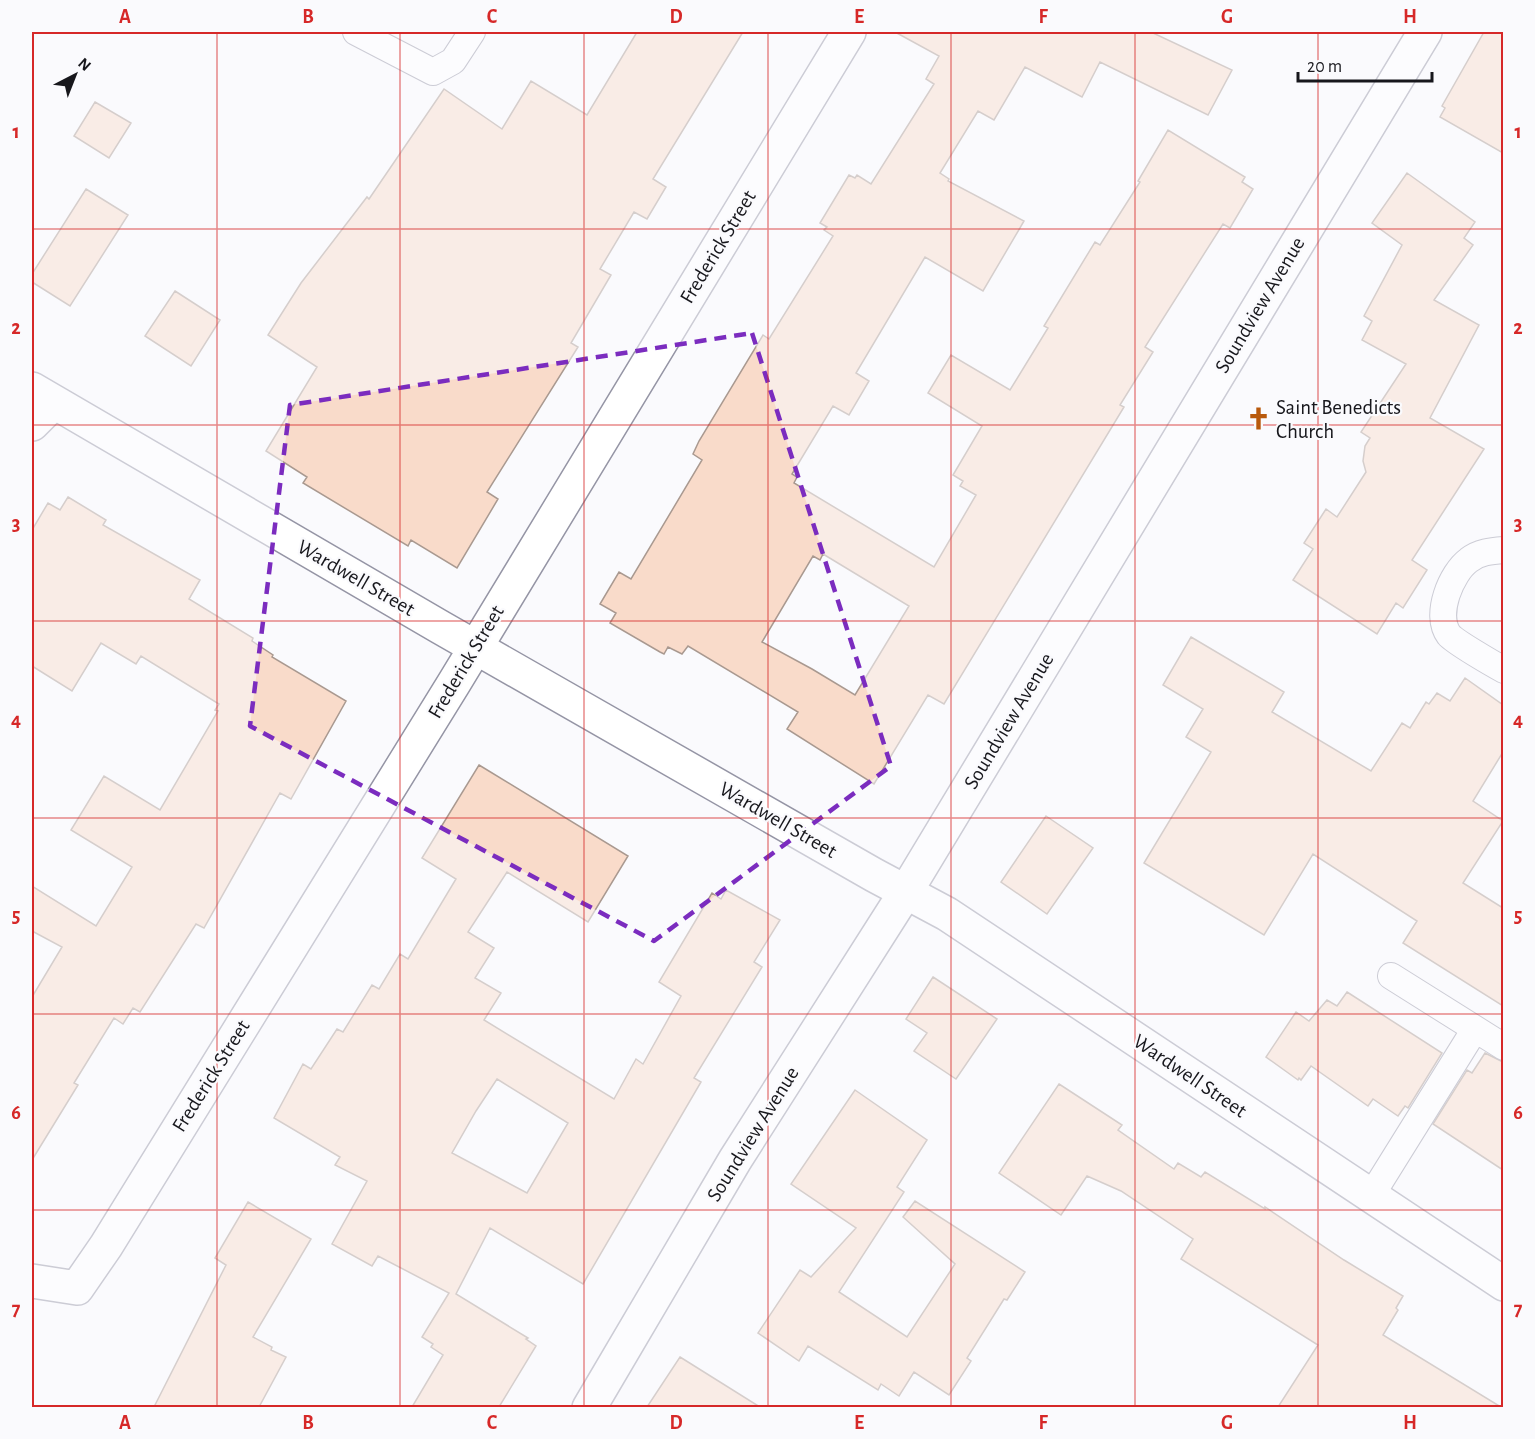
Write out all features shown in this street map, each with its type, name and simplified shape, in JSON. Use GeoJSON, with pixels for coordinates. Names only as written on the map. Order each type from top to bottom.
{"type":"FeatureCollection","features":[{"type":"Feature","properties":{"kind":"street","name":"Frederick Street"},"geometry":{"type":"LineString","coordinates":[[32,1281],[77,1288],[113,1236],[849,32]]}},
{"type":"Feature","properties":{"kind":"street","name":"Soundview Avenue"},"geometry":{"type":"LineString","coordinates":[[589,1407],[735,1160],[905,893],[1425,32]]}},
{"type":"Feature","properties":{"kind":"street","name":"Wardwell Street"},"geometry":{"type":"LineString","coordinates":[[39,405],[475,647],[905,893],[947,914],[1503,1284]]}},
{"type":"Feature","properties":{"kind":"lane"},"geometry":{"type":"LineString","coordinates":[[356,32],[434,72],[453,61],[472,32]]}},
{"type":"Feature","properties":{"kind":"lane"},"geometry":{"type":"LineString","coordinates":[[1503,550],[1487,551],[1469,560],[1458,570],[1450,583],[1444,609],[1449,635],[1503,670]]}},
{"type":"Feature","properties":{"kind":"lane"},"geometry":{"type":"LineString","coordinates":[[1391,976],[1503,1047]]}},
{"type":"Feature","properties":{"kind":"lane"},"geometry":{"type":"LineString","coordinates":[[1371,1196],[1475,1029]]}},
{"type":"Feature","properties":{"kind":"highlighted area"},"geometry":{"type":"Polygon","coordinates":[[[752,333],[891,766],[654,941],[250,726],[290,405],[752,333]]]}},
{"type":"Feature","properties":{"kind":"building"},"geometry":{"type":"Polygon","coordinates":[[[637,32],[743,32],[653,179],[666,187],[647,219],[634,212],[600,269],[611,275],[571,343],[578,347],[487,492],[498,499],[457,568],[411,540],[408,546],[303,483],[307,477],[266,451],[317,367],[268,335],[301,283],[367,197],[369,199],[444,89],[502,129],[531,81],[587,115],[637,32]]]}},
{"type":"Feature","properties":{"kind":"building"},"geometry":{"type":"Polygon","coordinates":[[[895,32],[1151,32],[1232,70],[1208,115],[1100,62],[1082,97],[1025,67],[994,120],[978,111],[940,173],[949,179],[948,181],[1024,221],[983,291],[925,257],[856,373],[869,381],[849,415],[833,406],[792,474],[797,477],[794,483],[934,567],[976,495],[960,486],[963,481],[953,475],[982,426],[928,393],[951,355],[1010,390],[1048,328],[1044,326],[1095,242],[1100,245],[1140,182],[1138,181],[1168,130],[1245,177],[1242,182],[1253,189],[1230,228],[1223,224],[1145,347],[1153,352],[1120,405],[1124,407],[944,704],[928,695],[874,784],[787,729],[798,712],[688,646],[682,654],[668,647],[664,654],[660,652],[610,623],[616,613],[600,604],[619,572],[631,579],[702,460],[693,454],[699,441],[763,335],[769,339],[833,236],[824,230],[827,227],[820,223],[849,175],[855,178],[857,175],[871,184],[934,84],[926,79],[939,56],[895,32]],[[823,554],[820,560],[813,556],[762,642],[855,695],[909,606],[823,554]]]}},
{"type":"Feature","properties":{"kind":"building"},"geometry":{"type":"Polygon","coordinates":[[[1484,32],[1503,32],[1503,153],[1440,117],[1445,108],[1442,106],[1484,32]]]}},
{"type":"Feature","properties":{"kind":"building"},"geometry":{"type":"Polygon","coordinates":[[[95,102],[131,123],[109,158],[74,136],[95,102]]]}},
{"type":"Feature","properties":{"kind":"building"},"geometry":{"type":"Polygon","coordinates":[[[1407,173],[1475,222],[1464,238],[1473,245],[1434,300],[1479,325],[1430,418],[1484,449],[1412,560],[1427,570],[1403,608],[1396,603],[1377,634],[1293,580],[1313,549],[1304,543],[1326,509],[1337,517],[1366,472],[1363,461],[1365,446],[1370,438],[1361,432],[1406,364],[1362,340],[1372,321],[1364,316],[1402,245],[1372,223],[1407,173]]]}},
{"type":"Feature","properties":{"kind":"building"},"geometry":{"type":"Polygon","coordinates":[[[86,189],[128,215],[70,306],[32,282],[32,274],[86,189]]]}},
{"type":"Feature","properties":{"kind":"building"},"geometry":{"type":"Polygon","coordinates":[[[175,291],[220,320],[191,366],[145,336],[175,291]]]}},
{"type":"Feature","properties":{"kind":"building"},"geometry":{"type":"Polygon","coordinates":[[[68,497],[106,520],[103,525],[200,580],[189,599],[253,638],[252,641],[273,655],[272,657],[346,701],[291,799],[280,793],[204,928],[196,924],[140,1012],[133,1008],[123,1024],[114,1018],[74,1083],[78,1085],[32,1160],[32,997],[62,947],[32,931],[32,886],[96,926],[132,867],[71,830],[104,776],[160,810],[218,711],[215,710],[219,704],[141,656],[136,664],[101,643],[72,691],[32,666],[32,530],[48,503],[60,510],[68,497]]]}},
{"type":"Feature","properties":{"kind":"building"},"geometry":{"type":"Polygon","coordinates":[[[1191,637],[1284,692],[1272,712],[1371,771],[1402,723],[1410,728],[1426,702],[1429,704],[1437,693],[1450,701],[1465,678],[1503,705],[1503,752],[1473,801],[1503,821],[1463,883],[1503,908],[1503,1006],[1403,943],[1417,921],[1313,854],[1264,935],[1144,863],[1211,752],[1186,737],[1203,709],[1163,685],[1191,637]]]}},
{"type":"Feature","properties":{"kind":"building"},"geometry":{"type":"Polygon","coordinates":[[[479,765],[628,856],[588,922],[507,872],[468,932],[494,948],[475,978],[501,993],[484,1020],[614,1099],[636,1059],[643,1064],[681,996],[659,982],[712,893],[721,899],[726,890],[780,920],[754,962],[762,967],[694,1078],[701,1082],[583,1284],[490,1228],[456,1294],[528,1338],[526,1339],[536,1346],[499,1407],[412,1407],[443,1355],[431,1347],[433,1344],[422,1337],[449,1293],[378,1256],[372,1266],[332,1244],[367,1181],[335,1165],[340,1157],[274,1118],[303,1064],[311,1069],[337,1029],[343,1032],[372,985],[379,989],[400,954],[408,959],[456,879],[422,858],[479,765]],[[497,1079],[452,1153],[527,1193],[568,1123],[497,1079]]]}},
{"type":"Feature","properties":{"kind":"building"},"geometry":{"type":"Polygon","coordinates":[[[1046,816],[1093,848],[1047,914],[1001,882],[1046,816]]]}},
{"type":"Feature","properties":{"kind":"building"},"geometry":{"type":"Polygon","coordinates":[[[933,977],[997,1019],[956,1079],[914,1051],[927,1033],[906,1019],[933,977]]]}},
{"type":"Feature","properties":{"kind":"building"},"geometry":{"type":"Polygon","coordinates":[[[1347,992],[1442,1053],[1408,1108],[1405,1106],[1398,1116],[1373,1099],[1368,1106],[1311,1066],[1301,1080],[1299,1078],[1298,1080],[1266,1057],[1296,1012],[1309,1021],[1327,1000],[1337,1006],[1347,992]]]}},
{"type":"Feature","properties":{"kind":"building"},"geometry":{"type":"Polygon","coordinates":[[[1485,1053],[1503,1062],[1503,1170],[1433,1124],[1467,1070],[1472,1073],[1485,1053]]]}},
{"type":"Feature","properties":{"kind":"building"},"geometry":{"type":"Polygon","coordinates":[[[1059,1084],[1122,1125],[1118,1130],[1174,1169],[1178,1163],[1201,1177],[1205,1172],[1265,1209],[1265,1207],[1403,1296],[1396,1308],[1398,1310],[1383,1335],[1501,1407],[1278,1407],[1318,1345],[1181,1259],[1193,1239],[1121,1191],[1087,1176],[1061,1215],[999,1173],[1059,1084]]]}},
{"type":"Feature","properties":{"kind":"building"},"geometry":{"type":"Polygon","coordinates":[[[855,1090],[927,1140],[897,1187],[904,1192],[839,1292],[907,1337],[955,1264],[903,1217],[915,1201],[1025,1272],[1007,1300],[1004,1299],[967,1358],[971,1361],[949,1395],[914,1372],[899,1396],[881,1384],[878,1390],[808,1346],[799,1361],[758,1333],[800,1270],[811,1277],[856,1228],[791,1184],[855,1090]]]}},
{"type":"Feature","properties":{"kind":"building"},"geometry":{"type":"Polygon","coordinates":[[[248,1202],[311,1239],[253,1337],[286,1357],[259,1407],[154,1407],[226,1265],[215,1258],[248,1202]]]}},
{"type":"Feature","properties":{"kind":"building"},"geometry":{"type":"Polygon","coordinates":[[[680,1357],[760,1407],[647,1407],[680,1357]]]}},
{"type":"Feature","properties":{"kind":"place","name":"Saint Benedicts Church"},"geometry":{"type":"Point","coordinates":[1258,419]}}]}
